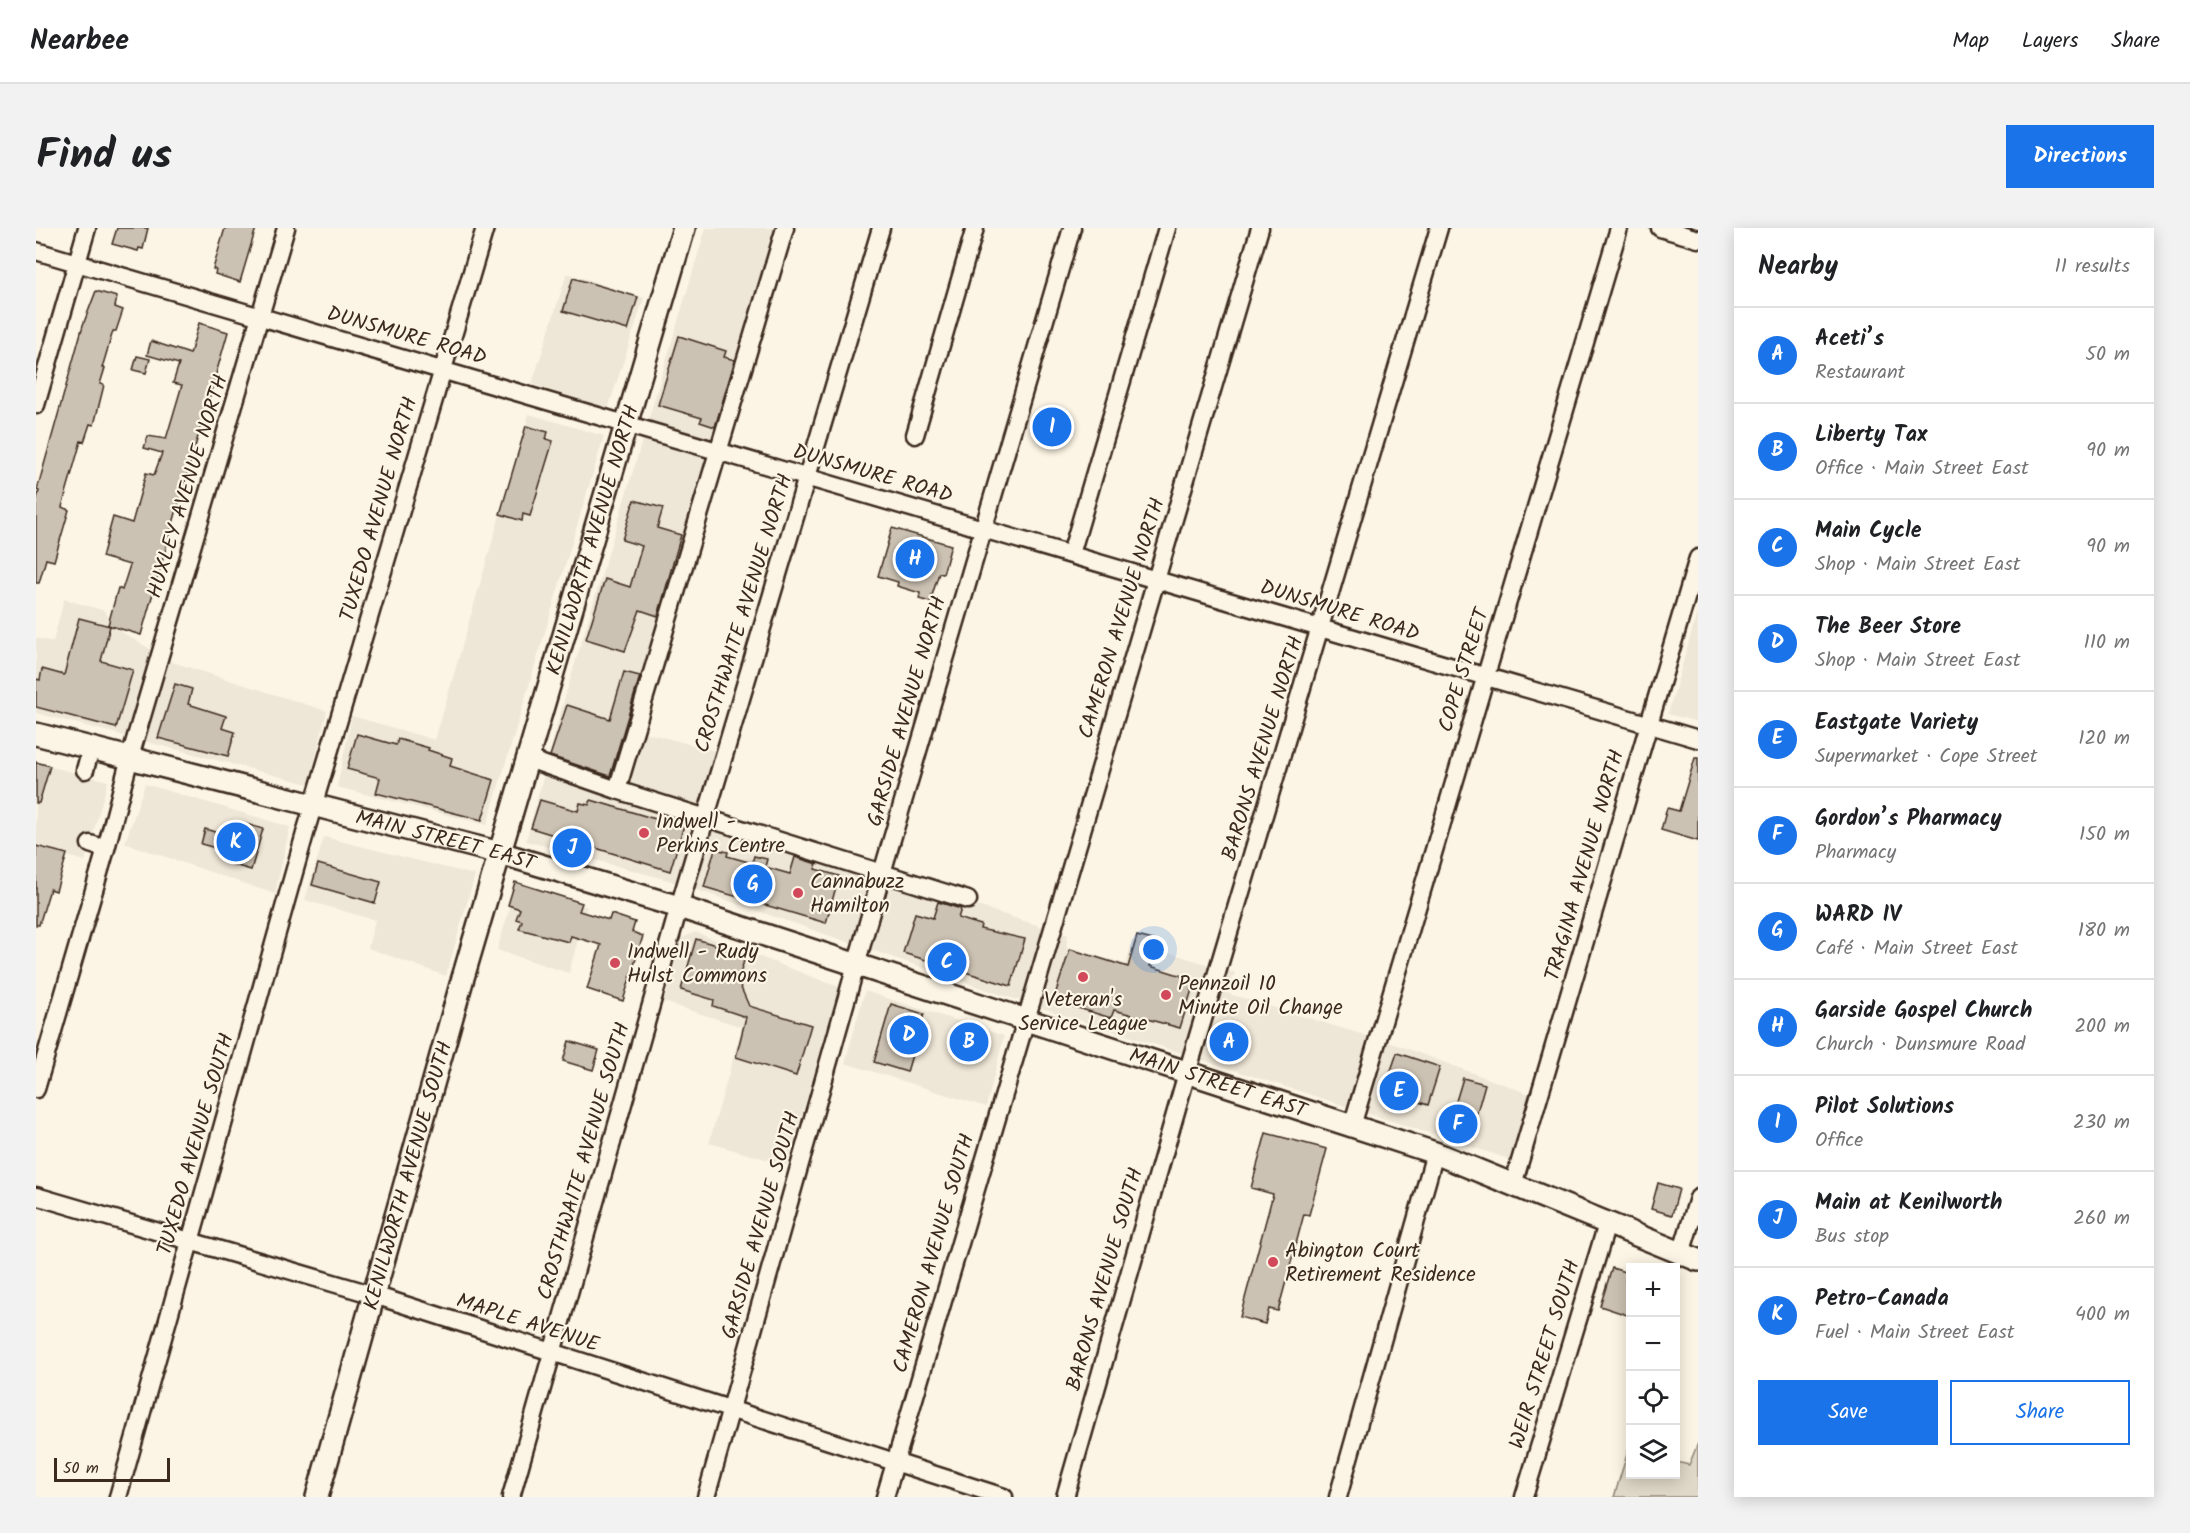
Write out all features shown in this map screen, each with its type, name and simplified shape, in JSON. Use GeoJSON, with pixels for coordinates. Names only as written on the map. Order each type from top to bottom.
{"type":"FeatureCollection","features":[{"type":"Feature","properties":{"kind":"main road","name":"KENILWORTH AVENUE NORTH"},"geometry":{"type":"LineString","coordinates":[[500,853],[684,228]]}},
{"type":"Feature","properties":{"kind":"main road","name":"MAIN STREET EAST"},"geometry":{"type":"LineString","coordinates":[[36,734],[314,803],[500,853],[679,907],[1435,1153],[1690,1257]]}},
{"type":"Feature","properties":{"kind":"main road","name":"KENILWORTH AVENUE SOUTH"},"geometry":{"type":"LineString","coordinates":[[317,1497],[500,853]]}},
{"type":"Feature","properties":{"kind":"street"},"geometry":{"type":"LineString","coordinates":[[36,405],[87,228]]}},
{"type":"Feature","properties":{"kind":"street","name":"HUXLEY AVENUE NORTH"},"geometry":{"type":"LineString","coordinates":[[36,1089],[98,846],[130,757],[286,228]]}},
{"type":"Feature","properties":{"kind":"street","name":"TUXEDO AVENUE NORTH"},"geometry":{"type":"LineString","coordinates":[[314,803],[485,228]]}},
{"type":"Feature","properties":{"kind":"street"},"geometry":{"type":"LineString","coordinates":[[617,790],[785,228]]}},
{"type":"Feature","properties":{"kind":"street","name":"CROSTHWAITE AVENUE NORTH"},"geometry":{"type":"LineString","coordinates":[[679,907],[881,228]]}},
{"type":"Feature","properties":{"kind":"street"},"geometry":{"type":"LineString","coordinates":[[915,435],[975,228]]}},
{"type":"Feature","properties":{"kind":"street","name":"GARSIDE AVENUE NORTH"},"geometry":{"type":"LineString","coordinates":[[857,966],[882,873],[1072,228]]}},
{"type":"Feature","properties":{"kind":"street"},"geometry":{"type":"LineString","coordinates":[[1071,554],[1167,228]]}},
{"type":"Feature","properties":{"kind":"street","name":"CAMERON AVENUE NORTH"},"geometry":{"type":"LineString","coordinates":[[1025,1021],[1260,228]]}},
{"type":"Feature","properties":{"kind":"street","name":"BARONS AVENUE NORTH"},"geometry":{"type":"LineString","coordinates":[[1187,1073],[1439,228]]}},
{"type":"Feature","properties":{"kind":"street","name":"COPE STREET"},"geometry":{"type":"LineString","coordinates":[[1352,1126],[1619,228]]}},
{"type":"Feature","properties":{"kind":"street"},"geometry":{"type":"LineString","coordinates":[[1660,228],[1698,239]]}},
{"type":"Feature","properties":{"kind":"street","name":"DUNSMURE ROAD"},"geometry":{"type":"LineString","coordinates":[[36,251],[984,527],[1321,629],[1698,739]]}},
{"type":"Feature","properties":{"kind":"street","name":"TRAGINA AVENUE NORTH"},"geometry":{"type":"LineString","coordinates":[[1513,1185],[1698,558]]}},
{"type":"Feature","properties":{"kind":"street"},"geometry":{"type":"LineString","coordinates":[[85,770],[91,748]]}},
{"type":"Feature","properties":{"kind":"street"},"geometry":{"type":"LineString","coordinates":[[528,759],[617,790],[968,900]]}},
{"type":"Feature","properties":{"kind":"street","name":"TUXEDO AVENUE SOUTH"},"geometry":{"type":"LineString","coordinates":[[118,1497],[314,803]]}},
{"type":"Feature","properties":{"kind":"street","name":"CROSTHWAITE AVENUE SOUTH"},"geometry":{"type":"LineString","coordinates":[[511,1497],[679,907]]}},
{"type":"Feature","properties":{"kind":"street","name":"GARSIDE AVENUE SOUTH"},"geometry":{"type":"LineString","coordinates":[[706,1497],[857,966]]}},
{"type":"Feature","properties":{"kind":"street","name":"CAMERON AVENUE SOUTH"},"geometry":{"type":"LineString","coordinates":[[885,1497],[1025,1021]]}},
{"type":"Feature","properties":{"kind":"street","name":"BARONS AVENUE SOUTH"},"geometry":{"type":"LineString","coordinates":[[1065,1497],[1187,1073]]}},
{"type":"Feature","properties":{"kind":"street"},"geometry":{"type":"LineString","coordinates":[[1338,1497],[1435,1153]]}},
{"type":"Feature","properties":{"kind":"street","name":"MAPLE AVENUE"},"geometry":{"type":"LineString","coordinates":[[36,1196],[374,1295],[1004,1497]]}},
{"type":"Feature","properties":{"kind":"street"},"geometry":{"type":"LineString","coordinates":[[1690,1257],[1698,1198]]}},
{"type":"Feature","properties":{"kind":"street","name":"WEIR STREET SOUTH"},"geometry":{"type":"LineString","coordinates":[[1524,1497],[1607,1224]]}},
{"type":"Feature","properties":{"kind":"shaded area"},"geometry":{"type":"Polygon","coordinates":[[[706,228],[792,228],[636,730],[715,751],[696,816],[1068,935],[1066,947],[1126,964],[1132,941],[1235,973],[1226,993],[1397,1045],[1535,1096],[1512,1160],[1008,997],[668,880],[526,841],[562,707],[706,228]]]}},
{"type":"Feature","properties":{"kind":"shaded area"},"geometry":{"type":"Polygon","coordinates":[[[567,273],[644,298],[608,409],[532,384],[567,273]]]}},
{"type":"Feature","properties":{"kind":"shaded area"},"geometry":{"type":"Polygon","coordinates":[[[529,414],[604,436],[487,825],[337,787],[352,716],[435,740],[529,414]]]}},
{"type":"Feature","properties":{"kind":"shaded area"},"geometry":{"type":"Polygon","coordinates":[[[64,599],[105,611],[113,627],[172,662],[327,711],[309,784],[36,713],[36,638],[53,642],[64,599]]]}},
{"type":"Feature","properties":{"kind":"shaded area"},"geometry":{"type":"Polygon","coordinates":[[[1698,610],[1698,722],[1668,714],[1698,610]]]}},
{"type":"Feature","properties":{"kind":"shaded area"},"geometry":{"type":"Polygon","coordinates":[[[36,763],[108,781],[85,861],[36,847],[36,763]]]}},
{"type":"Feature","properties":{"kind":"shaded area"},"geometry":{"type":"Polygon","coordinates":[[[145,784],[290,827],[275,894],[125,843],[145,784]]]}},
{"type":"Feature","properties":{"kind":"shaded area"},"geometry":{"type":"Polygon","coordinates":[[[324,837],[475,875],[446,976],[368,948],[375,920],[305,900],[324,837]]]}},
{"type":"Feature","properties":{"kind":"shaded area"},"geometry":{"type":"Polygon","coordinates":[[[517,884],[587,907],[569,973],[497,950],[517,884]]]}},
{"type":"Feature","properties":{"kind":"shaded area"},"geometry":{"type":"Polygon","coordinates":[[[695,932],[839,987],[787,1165],[709,1143],[742,1027],[664,1002],[681,939],[695,932]]]}},
{"type":"Feature","properties":{"kind":"shaded area"},"geometry":{"type":"Polygon","coordinates":[[[865,991],[1004,1036],[986,1107],[845,1063],[865,991]]]}},
{"type":"Feature","properties":{"kind":"shaded area"},"geometry":{"type":"Polygon","coordinates":[[[1698,1443],[1698,1497],[1614,1497],[1626,1458],[1626,1479],[1680,1479],[1680,1463],[1689,1465],[1698,1443]]]}},
{"type":"Feature","properties":{"kind":"building"},"geometry":{"type":"Polygon","coordinates":[[[117,228],[148,228],[143,249],[139,248],[138,251],[112,244],[117,228]]]}},
{"type":"Feature","properties":{"kind":"building"},"geometry":{"type":"Polygon","coordinates":[[[225,228],[256,228],[240,282],[215,274],[216,270],[213,269],[225,228]]]}},
{"type":"Feature","properties":{"kind":"building"},"geometry":{"type":"Polygon","coordinates":[[[573,278],[638,297],[628,330],[563,311],[573,278]]]}},
{"type":"Feature","properties":{"kind":"building"},"geometry":{"type":"Polygon","coordinates":[[[96,291],[117,297],[115,307],[123,310],[116,331],[113,331],[102,368],[105,368],[100,384],[104,385],[94,425],[90,424],[84,442],[81,441],[62,507],[69,510],[54,561],[46,559],[39,583],[36,583],[36,502],[39,491],[37,490],[83,325],[96,291]]]}},
{"type":"Feature","properties":{"kind":"building"},"geometry":{"type":"Polygon","coordinates":[[[199,323],[228,332],[141,635],[108,625],[118,588],[122,590],[130,565],[102,557],[113,517],[132,523],[146,473],[154,475],[162,453],[144,448],[148,436],[166,439],[182,385],[173,383],[179,364],[147,355],[151,341],[190,354],[199,323]]]}},
{"type":"Feature","properties":{"kind":"building"},"geometry":{"type":"Polygon","coordinates":[[[679,336],[726,351],[724,357],[735,360],[715,427],[700,422],[702,418],[658,405],[679,336]]]}},
{"type":"Feature","properties":{"kind":"building"},"geometry":{"type":"Polygon","coordinates":[[[137,356],[150,359],[146,373],[133,370],[137,356]]]}},
{"type":"Feature","properties":{"kind":"building"},"geometry":{"type":"Polygon","coordinates":[[[526,426],[548,432],[546,439],[553,441],[530,516],[523,514],[522,521],[500,514],[526,426]]]}},
{"type":"Feature","properties":{"kind":"building"},"geometry":{"type":"Polygon","coordinates":[[[634,500],[663,508],[657,528],[681,535],[658,616],[640,610],[625,651],[586,639],[605,579],[630,587],[642,546],[622,540],[634,500]]]}},
{"type":"Feature","properties":{"kind":"building"},"geometry":{"type":"Polygon","coordinates":[[[892,528],[951,545],[943,574],[939,573],[930,602],[919,599],[920,593],[897,586],[898,582],[878,576],[892,528]]]}},
{"type":"Feature","properties":{"kind":"building"},"geometry":{"type":"Polygon","coordinates":[[[79,618],[110,626],[101,661],[133,670],[116,728],[36,707],[36,679],[40,680],[42,669],[64,675],[79,618]]]}},
{"type":"Feature","properties":{"kind":"building"},"geometry":{"type":"Polygon","coordinates":[[[624,672],[640,676],[610,776],[550,756],[567,705],[610,719],[624,672]]]}},
{"type":"Feature","properties":{"kind":"building"},"geometry":{"type":"Polygon","coordinates":[[[175,684],[192,689],[188,704],[226,716],[222,728],[235,732],[228,756],[158,738],[175,684]]]}},
{"type":"Feature","properties":{"kind":"building"},"geometry":{"type":"Polygon","coordinates":[[[357,734],[396,745],[398,739],[429,748],[428,750],[452,758],[450,766],[494,780],[482,820],[376,793],[380,778],[347,769],[357,734]]]}},
{"type":"Feature","properties":{"kind":"building"},"geometry":{"type":"Polygon","coordinates":[[[1695,758],[1698,758],[1698,841],[1661,830],[1667,808],[1679,811],[1695,758]]]}},
{"type":"Feature","properties":{"kind":"building"},"geometry":{"type":"Polygon","coordinates":[[[36,762],[50,766],[39,803],[36,803],[36,762]]]}},
{"type":"Feature","properties":{"kind":"building"},"geometry":{"type":"Polygon","coordinates":[[[540,800],[578,811],[580,803],[589,805],[591,800],[659,820],[661,815],[685,822],[670,871],[531,828],[540,800]]]}},
{"type":"Feature","properties":{"kind":"building"},"geometry":{"type":"Polygon","coordinates":[[[239,822],[263,829],[251,870],[227,863],[230,852],[201,844],[205,829],[235,838],[239,822]]]}},
{"type":"Feature","properties":{"kind":"building"},"geometry":{"type":"Polygon","coordinates":[[[36,846],[67,854],[56,891],[50,889],[39,925],[36,925],[36,846]]]}},
{"type":"Feature","properties":{"kind":"building"},"geometry":{"type":"Polygon","coordinates":[[[715,849],[728,852],[727,856],[752,863],[754,856],[767,859],[765,867],[790,874],[795,857],[817,864],[815,869],[839,876],[826,923],[704,887],[715,849]]]}},
{"type":"Feature","properties":{"kind":"building"},"geometry":{"type":"Polygon","coordinates":[[[318,864],[381,882],[375,903],[312,885],[318,864]]]}},
{"type":"Feature","properties":{"kind":"building"},"geometry":{"type":"Polygon","coordinates":[[[515,882],[582,903],[579,911],[609,920],[611,914],[635,922],[632,932],[643,936],[623,1001],[587,989],[601,945],[571,936],[569,942],[519,929],[522,921],[516,919],[520,909],[508,905],[515,882]]]}},
{"type":"Feature","properties":{"kind":"building"},"geometry":{"type":"Polygon","coordinates":[[[938,902],[961,909],[958,918],[981,925],[980,929],[1025,939],[1011,986],[903,953],[915,913],[933,918],[938,902]]]}},
{"type":"Feature","properties":{"kind":"building"},"geometry":{"type":"Polygon","coordinates":[[[1137,936],[1157,941],[1150,966],[1195,980],[1180,1028],[1114,1010],[1111,1018],[1058,1002],[1055,995],[1070,949],[1128,967],[1137,936]]]}},
{"type":"Feature","properties":{"kind":"building"},"geometry":{"type":"Polygon","coordinates":[[[696,939],[746,954],[738,981],[749,1006],[811,1025],[796,1076],[736,1057],[746,1017],[713,1006],[714,1000],[681,990],[696,939]]]}},
{"type":"Feature","properties":{"kind":"building"},"geometry":{"type":"Polygon","coordinates":[[[891,1004],[924,1014],[907,1072],[874,1062],[891,1004]]]}},
{"type":"Feature","properties":{"kind":"building"},"geometry":{"type":"Polygon","coordinates":[[[569,1041],[599,1050],[593,1070],[563,1061],[569,1041]]]}},
{"type":"Feature","properties":{"kind":"building"},"geometry":{"type":"Polygon","coordinates":[[[1397,1053],[1440,1067],[1428,1105],[1384,1091],[1397,1053]]]}},
{"type":"Feature","properties":{"kind":"building"},"geometry":{"type":"Polygon","coordinates":[[[1463,1078],[1485,1084],[1474,1123],[1477,1124],[1472,1141],[1447,1131],[1463,1078]]]}},
{"type":"Feature","properties":{"kind":"building","name":"Abington Court Retirement Residence"},"geometry":{"type":"Polygon","coordinates":[[[1266,1133],[1327,1149],[1309,1215],[1304,1214],[1278,1311],[1269,1309],[1265,1324],[1240,1317],[1273,1194],[1251,1188],[1266,1133]]]}},
{"type":"Feature","properties":{"kind":"building"},"geometry":{"type":"Polygon","coordinates":[[[1658,1183],[1679,1189],[1672,1215],[1651,1209],[1658,1183]]]}},
{"type":"Feature","properties":{"kind":"building"},"geometry":{"type":"Polygon","coordinates":[[[1612,1268],[1626,1272],[1626,1315],[1600,1306],[1612,1268]]]}},
{"type":"Feature","properties":{"kind":"place","name":"Pilot Solutions"},"geometry":{"type":"Point","coordinates":[1052,427]}},
{"type":"Feature","properties":{"kind":"place","name":"Garside Gospel Church"},"geometry":{"type":"Point","coordinates":[915,559]}},
{"type":"Feature","properties":{"kind":"place","name":"Indwell - Perkins Centre"},"geometry":{"type":"Point","coordinates":[644,833]}},
{"type":"Feature","properties":{"kind":"place","name":"Petro-Canada"},"geometry":{"type":"Point","coordinates":[236,842]}},
{"type":"Feature","properties":{"kind":"place","name":"Main at Kenilworth"},"geometry":{"type":"Point","coordinates":[572,848]}},
{"type":"Feature","properties":{"kind":"place","name":"WARD IV"},"geometry":{"type":"Point","coordinates":[753,884]}},
{"type":"Feature","properties":{"kind":"place","name":"Cannabuzz Hamilton"},"geometry":{"type":"Point","coordinates":[798,893]}},
{"type":"Feature","properties":{"kind":"place","name":"Main Cycle"},"geometry":{"type":"Point","coordinates":[947,962]}},
{"type":"Feature","properties":{"kind":"place","name":"Indwell - Rudy Hulst Commons"},"geometry":{"type":"Point","coordinates":[615,963]}},
{"type":"Feature","properties":{"kind":"place","name":"Veteran's Service League"},"geometry":{"type":"Point","coordinates":[1083,977]}},
{"type":"Feature","properties":{"kind":"place","name":"Pennzoil 10 Minute Oil Change"},"geometry":{"type":"Point","coordinates":[1166,995]}},
{"type":"Feature","properties":{"kind":"place","name":"The Beer Store"},"geometry":{"type":"Point","coordinates":[909,1035]}},
{"type":"Feature","properties":{"kind":"place","name":"Liberty Tax"},"geometry":{"type":"Point","coordinates":[969,1042]}},
{"type":"Feature","properties":{"kind":"place","name":"Aceti’s"},"geometry":{"type":"Point","coordinates":[1229,1042]}},
{"type":"Feature","properties":{"kind":"place","name":"Eastgate Variety"},"geometry":{"type":"Point","coordinates":[1399,1091]}},
{"type":"Feature","properties":{"kind":"place","name":"Gordon’s Pharmacy"},"geometry":{"type":"Point","coordinates":[1458,1124]}},
{"type":"Feature","properties":{"kind":"place","name":"Abington Court Retirement Residence"},"geometry":{"type":"Point","coordinates":[1273,1262]}}]}
